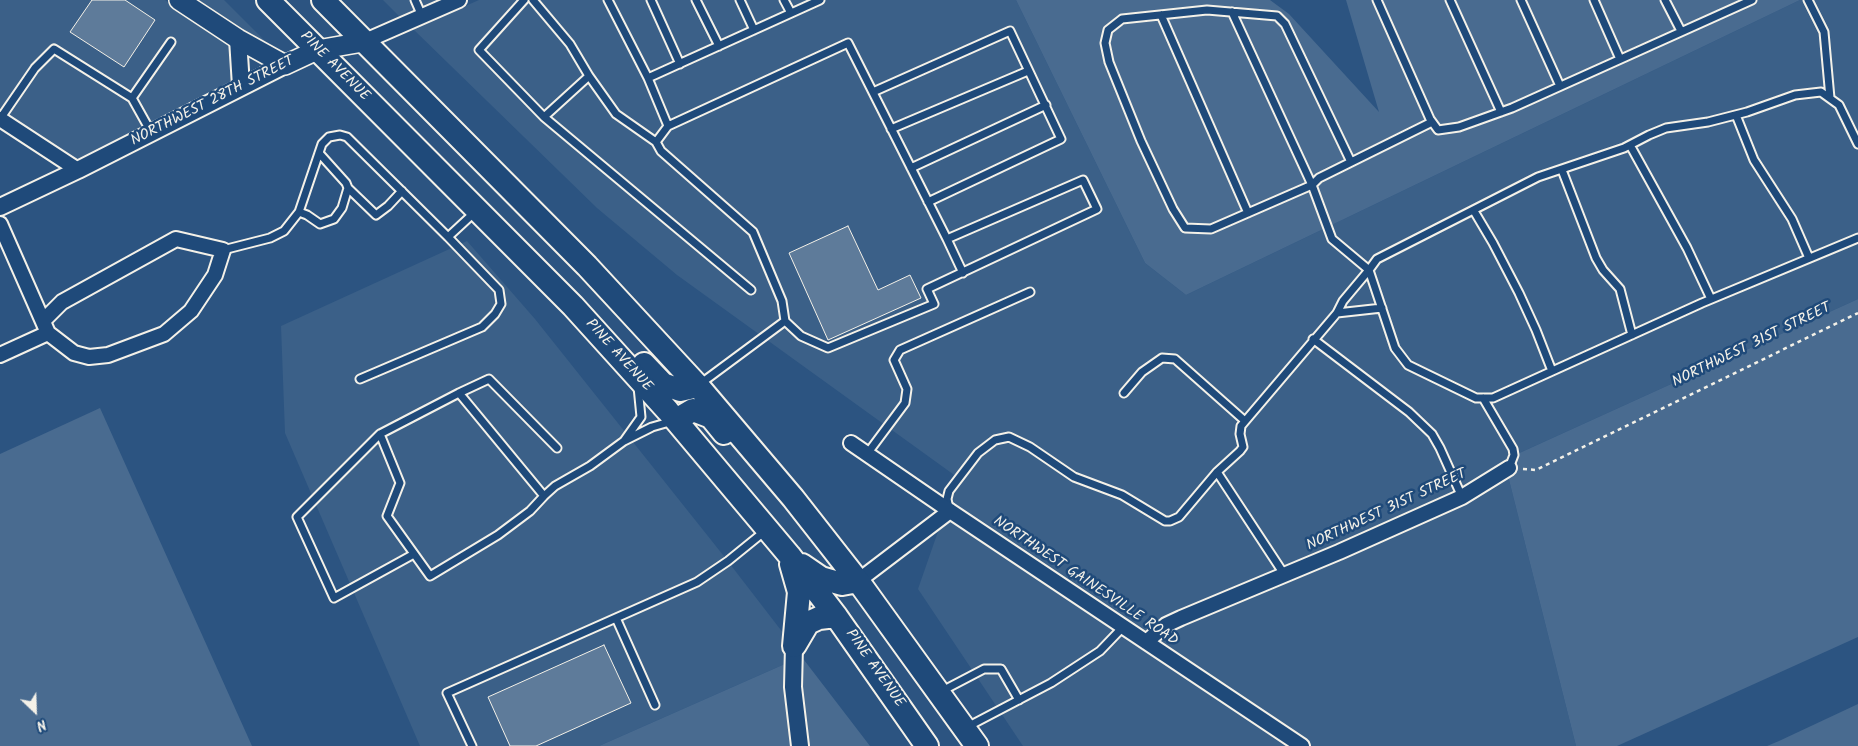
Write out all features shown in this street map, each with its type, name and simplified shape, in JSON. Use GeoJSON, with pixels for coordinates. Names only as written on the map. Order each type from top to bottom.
{"type":"FeatureCollection","features":[{"type":"Feature","properties":{"kind":"highway","name":"PINE AVENUE"},"geometry":{"type":"LineString","coordinates":[[268,0],[572,306],[676,420],[789,555],[836,616],[927,746]]}},
{"type":"Feature","properties":{"kind":"highway"},"geometry":{"type":"LineString","coordinates":[[323,0],[587,266],[698,386],[793,498],[858,581],[971,737]]}},
{"type":"Feature","properties":{"kind":"highway"},"geometry":{"type":"LineString","coordinates":[[522,255],[553,268],[663,384],[680,390],[698,386]]}},
{"type":"Feature","properties":{"kind":"highway"},"geometry":{"type":"LineString","coordinates":[[676,420],[694,410],[711,417],[769,490],[781,498],[793,498]]}},
{"type":"Feature","properties":{"kind":"highway"},"geometry":{"type":"LineString","coordinates":[[789,555],[821,578],[842,584],[858,581]]}},
{"type":"Feature","properties":{"kind":"highway"},"geometry":{"type":"LineString","coordinates":[[789,555],[799,592],[794,646]]}},
{"type":"Feature","properties":{"kind":"highway"},"geometry":{"type":"LineString","coordinates":[[794,646],[808,623],[819,618],[836,616]]}},
{"type":"Feature","properties":{"kind":"main road"},"geometry":{"type":"LineString","coordinates":[[179,0],[238,40],[285,65]]}},
{"type":"Feature","properties":{"kind":"main road","name":"NORTHWEST 28TH STREET"},"geometry":{"type":"LineString","coordinates":[[285,65],[317,50],[363,42]]}},
{"type":"Feature","properties":{"kind":"street","name":"NORTHWEST 28TH STREET"},"geometry":{"type":"LineString","coordinates":[[363,42],[459,0]]}},
{"type":"Feature","properties":{"kind":"street"},"geometry":{"type":"LineString","coordinates":[[238,40],[241,86]]}},
{"type":"Feature","properties":{"kind":"street","name":"NORTHWEST 28TH STREET"},"geometry":{"type":"LineString","coordinates":[[0,207],[78,170],[285,65]]}},
{"type":"Feature","properties":{"kind":"street"},"geometry":{"type":"LineString","coordinates":[[0,119],[78,170]]}},
{"type":"Feature","properties":{"kind":"street"},"geometry":{"type":"LineString","coordinates":[[0,355],[45,327],[62,302],[176,239],[223,250],[215,274],[191,311],[164,334],[108,355],[89,357],[74,354],[45,327],[2,233]]}},
{"type":"Feature","properties":{"kind":"street","name":"NORTHWEST GAINESVILLE ROAD"},"geometry":{"type":"LineString","coordinates":[[851,442],[950,511],[1302,746]]}},
{"type":"Feature","properties":{"kind":"street","name":"NORTHWEST 31ST STREET"},"geometry":{"type":"LineString","coordinates":[[1146,642],[1166,625],[1339,552],[1462,497],[1509,468]]}},
{"type":"Feature","properties":{"kind":"street"},"geometry":{"type":"LineString","coordinates":[[858,581],[950,511]]}},
{"type":"Feature","properties":{"kind":"street"},"geometry":{"type":"LineString","coordinates":[[794,646],[793,687],[800,746]]}},
{"type":"Feature","properties":{"kind":"lane"},"geometry":{"type":"LineString","coordinates":[[415,0],[422,16]]}},
{"type":"Feature","properties":{"kind":"lane"},"geometry":{"type":"LineString","coordinates":[[524,0],[479,50],[544,118],[751,290]]}},
{"type":"Feature","properties":{"kind":"lane"},"geometry":{"type":"LineString","coordinates":[[532,0],[570,44],[588,76],[616,114],[656,142],[661,151],[753,232],[782,301],[785,321],[801,336],[828,348],[934,304],[927,289],[1097,209],[1083,180],[947,239]]}},
{"type":"Feature","properties":{"kind":"lane"},"geometry":{"type":"LineString","coordinates":[[608,0],[648,78],[668,126]]}},
{"type":"Feature","properties":{"kind":"lane"},"geometry":{"type":"LineString","coordinates":[[651,0],[680,64]]}},
{"type":"Feature","properties":{"kind":"lane"},"geometry":{"type":"LineString","coordinates":[[696,0],[719,46]]}},
{"type":"Feature","properties":{"kind":"lane"},"geometry":{"type":"LineString","coordinates":[[740,0],[754,30]]}},
{"type":"Feature","properties":{"kind":"lane"},"geometry":{"type":"LineString","coordinates":[[784,0],[791,13]]}},
{"type":"Feature","properties":{"kind":"lane"},"geometry":{"type":"LineString","coordinates":[[648,78],[820,0]]}},
{"type":"Feature","properties":{"kind":"lane"},"geometry":{"type":"LineString","coordinates":[[1377,0],[1432,122],[1438,130],[1459,127],[1501,112],[1681,32],[1738,3],[1752,0]]}},
{"type":"Feature","properties":{"kind":"lane"},"geometry":{"type":"LineString","coordinates":[[1450,0],[1501,112]]}},
{"type":"Feature","properties":{"kind":"lane"},"geometry":{"type":"LineString","coordinates":[[1521,0],[1560,86]]}},
{"type":"Feature","properties":{"kind":"lane"},"geometry":{"type":"LineString","coordinates":[[1594,0],[1620,58]]}},
{"type":"Feature","properties":{"kind":"lane"},"geometry":{"type":"LineString","coordinates":[[1665,0],[1681,32]]}},
{"type":"Feature","properties":{"kind":"lane"},"geometry":{"type":"LineString","coordinates":[[1808,0],[1824,32],[1830,98]]}},
{"type":"Feature","properties":{"kind":"lane"},"geometry":{"type":"LineString","coordinates":[[1351,162],[1286,24],[1277,16],[1207,10],[1122,19],[1108,30],[1105,43],[1108,62],[1172,208],[1186,228],[1211,229],[1312,185],[1319,178],[1432,122]]}},
{"type":"Feature","properties":{"kind":"lane"},"geometry":{"type":"LineString","coordinates":[[1232,12],[1312,185],[1332,239],[1369,270],[1394,348],[1408,364],[1476,398],[1493,398],[1711,299],[1858,238]]}},
{"type":"Feature","properties":{"kind":"lane"},"geometry":{"type":"LineString","coordinates":[[1161,15],[1248,213]]}},
{"type":"Feature","properties":{"kind":"lane"},"geometry":{"type":"LineString","coordinates":[[873,92],[1010,31],[1046,105],[1060,139],[928,202]]}},
{"type":"Feature","properties":{"kind":"lane"},"geometry":{"type":"LineString","coordinates":[[132,98],[171,42]]}},
{"type":"Feature","properties":{"kind":"lane"},"geometry":{"type":"LineString","coordinates":[[656,142],[668,126],[848,43],[947,239],[962,273]]}},
{"type":"Feature","properties":{"kind":"lane"},"geometry":{"type":"LineString","coordinates":[[0,119],[35,68],[54,49],[132,98],[151,132]]}},
{"type":"Feature","properties":{"kind":"lane"},"geometry":{"type":"LineString","coordinates":[[891,130],[1028,71]]}},
{"type":"Feature","properties":{"kind":"lane"},"geometry":{"type":"LineString","coordinates":[[544,118],[588,76]]}},
{"type":"Feature","properties":{"kind":"lane"},"geometry":{"type":"LineString","coordinates":[[950,511],[947,495],[978,453],[987,445],[1009,437],[1030,447],[1074,477],[1122,495],[1165,521],[1170,521],[1179,517],[1218,472],[1243,447],[1240,430],[1245,421],[1337,313],[1343,300],[1377,259],[1538,177],[1630,145],[1666,128],[1708,122],[1795,95],[1821,92],[1839,105],[1858,144]]}},
{"type":"Feature","properties":{"kind":"lane"},"geometry":{"type":"LineString","coordinates":[[911,168],[1046,105]]}},
{"type":"Feature","properties":{"kind":"lane"},"geometry":{"type":"LineString","coordinates":[[1736,114],[1754,160],[1792,219],[1810,258]]}},
{"type":"Feature","properties":{"kind":"lane"},"geometry":{"type":"LineString","coordinates":[[223,250],[270,238],[284,231],[299,212],[322,144],[329,137],[340,135],[347,137],[499,290],[501,304],[495,314],[482,327],[360,379]]}},
{"type":"Feature","properties":{"kind":"lane"},"geometry":{"type":"LineString","coordinates":[[1630,145],[1683,239],[1711,299]]}},
{"type":"Feature","properties":{"kind":"lane"},"geometry":{"type":"LineString","coordinates":[[319,153],[346,183],[348,188],[376,216],[402,191]]}},
{"type":"Feature","properties":{"kind":"lane"},"geometry":{"type":"LineString","coordinates":[[1562,170],[1596,258],[1603,270],[1620,289],[1632,334]]}},
{"type":"Feature","properties":{"kind":"lane"},"geometry":{"type":"LineString","coordinates":[[299,212],[320,224],[334,219],[342,208],[348,188]]}},
{"type":"Feature","properties":{"kind":"lane"},"geometry":{"type":"LineString","coordinates":[[448,237],[478,210]]}},
{"type":"Feature","properties":{"kind":"lane"},"geometry":{"type":"LineString","coordinates":[[1474,211],[1519,292],[1552,371]]}},
{"type":"Feature","properties":{"kind":"lane"},"geometry":{"type":"LineString","coordinates":[[867,454],[905,403],[907,389],[894,360],[900,350],[1030,292]]}},
{"type":"Feature","properties":{"kind":"lane"},"geometry":{"type":"LineString","coordinates":[[1337,313],[1382,308]]}},
{"type":"Feature","properties":{"kind":"lane"},"geometry":{"type":"LineString","coordinates":[[698,386],[785,321]]}},
{"type":"Feature","properties":{"kind":"lane"},"geometry":{"type":"LineString","coordinates":[[1313,339],[1409,412],[1432,434],[1462,497]]}},
{"type":"Feature","properties":{"kind":"lane"},"geometry":{"type":"LineString","coordinates":[[1124,393],[1142,372],[1162,358],[1175,359],[1245,421]]}},
{"type":"Feature","properties":{"kind":"lane"},"geometry":{"type":"LineString","coordinates":[[624,441],[641,417],[639,392],[633,373]]}},
{"type":"Feature","properties":{"kind":"lane"},"geometry":{"type":"LineString","coordinates":[[414,554],[334,598],[297,517],[380,434],[489,379],[557,448]]}},
{"type":"Feature","properties":{"kind":"lane"},"geometry":{"type":"LineString","coordinates":[[459,393],[544,496]]}},
{"type":"Feature","properties":{"kind":"lane"},"geometry":{"type":"LineString","coordinates":[[1483,398],[1513,449],[1514,455],[1509,468]]}},
{"type":"Feature","properties":{"kind":"lane"},"geometry":{"type":"LineString","coordinates":[[380,434],[400,483],[387,516],[430,576],[498,535],[530,511],[555,486],[590,466],[624,441],[652,427],[676,420]]}},
{"type":"Feature","properties":{"kind":"lane"},"geometry":{"type":"LineString","coordinates":[[1218,472],[1284,574]]}},
{"type":"Feature","properties":{"kind":"lane"},"geometry":{"type":"LineString","coordinates":[[472,746],[447,692],[697,582],[768,530]]}},
{"type":"Feature","properties":{"kind":"lane"},"geometry":{"type":"LineString","coordinates":[[616,618],[655,705]]}},
{"type":"Feature","properties":{"kind":"lane"},"geometry":{"type":"LineString","coordinates":[[971,737],[1018,700],[1051,683],[1100,651],[1123,627]]}},
{"type":"Feature","properties":{"kind":"lane"},"geometry":{"type":"LineString","coordinates":[[940,693],[984,669],[1001,669],[1018,700]]}},
{"type":"Feature","properties":{"kind":"path","name":"NORTHWEST 31ST STREET"},"geometry":{"type":"LineString","coordinates":[[1509,468],[1536,470],[1858,313]]}},
{"type":"Feature","properties":{"kind":"shaded area"},"geometry":{"type":"Polygon","coordinates":[[[0,0],[165,0],[231,45],[234,81],[78,161],[0,110],[0,0]]]}},
{"type":"Feature","properties":{"kind":"shaded area"},"geometry":{"type":"Polygon","coordinates":[[[191,0],[224,0],[277,53],[191,0]]]}},
{"type":"Feature","properties":{"kind":"shaded area"},"geometry":{"type":"Polygon","coordinates":[[[383,0],[439,0],[400,17],[383,0]]]}},
{"type":"Feature","properties":{"kind":"shaded area"},"geometry":{"type":"Polygon","coordinates":[[[479,0],[1016,0],[1145,263],[1186,295],[1800,0],[1858,0],[1858,299],[1504,460],[1576,746],[1023,746],[918,589],[957,477],[677,275],[597,208],[413,29],[479,0]]]}},
{"type":"Feature","properties":{"kind":"shaded area"},"geometry":{"type":"Polygon","coordinates":[[[1016,0],[1270,0],[1289,14],[1379,112],[1346,0],[1800,0],[1186,295],[1145,263],[1016,0]]]}},
{"type":"Feature","properties":{"kind":"shaded area"},"geometry":{"type":"Polygon","coordinates":[[[467,241],[535,319],[787,638],[787,663],[599,746],[420,746],[285,433],[281,326],[467,241]]]}},
{"type":"Feature","properties":{"kind":"shaded area"},"geometry":{"type":"Polygon","coordinates":[[[1858,299],[1858,637],[1617,746],[1576,746],[1504,460],[1858,299]]]}},
{"type":"Feature","properties":{"kind":"shaded area"},"geometry":{"type":"Polygon","coordinates":[[[100,408],[252,746],[0,746],[0,454],[100,408]]]}},
{"type":"Feature","properties":{"kind":"shaded area"},"geometry":{"type":"Polygon","coordinates":[[[801,656],[870,746],[807,746],[801,687],[801,656]]]}},
{"type":"Feature","properties":{"kind":"shaded area"},"geometry":{"type":"Polygon","coordinates":[[[787,663],[793,746],[599,746],[787,663]]]}},
{"type":"Feature","properties":{"kind":"shaded area"},"geometry":{"type":"Polygon","coordinates":[[[1858,704],[1858,746],[1767,746],[1779,741],[1858,704]]]}},
{"type":"Feature","properties":{"kind":"building"},"geometry":{"type":"Polygon","coordinates":[[[92,0],[125,0],[155,20],[124,67],[70,32],[92,0]]]}},
{"type":"Feature","properties":{"kind":"building"},"geometry":{"type":"Polygon","coordinates":[[[848,226],[878,290],[910,275],[921,298],[828,340],[789,253],[848,226]]]}},
{"type":"Feature","properties":{"kind":"building"},"geometry":{"type":"Polygon","coordinates":[[[604,645],[631,703],[536,746],[510,746],[488,697],[604,645]]]}}]}
